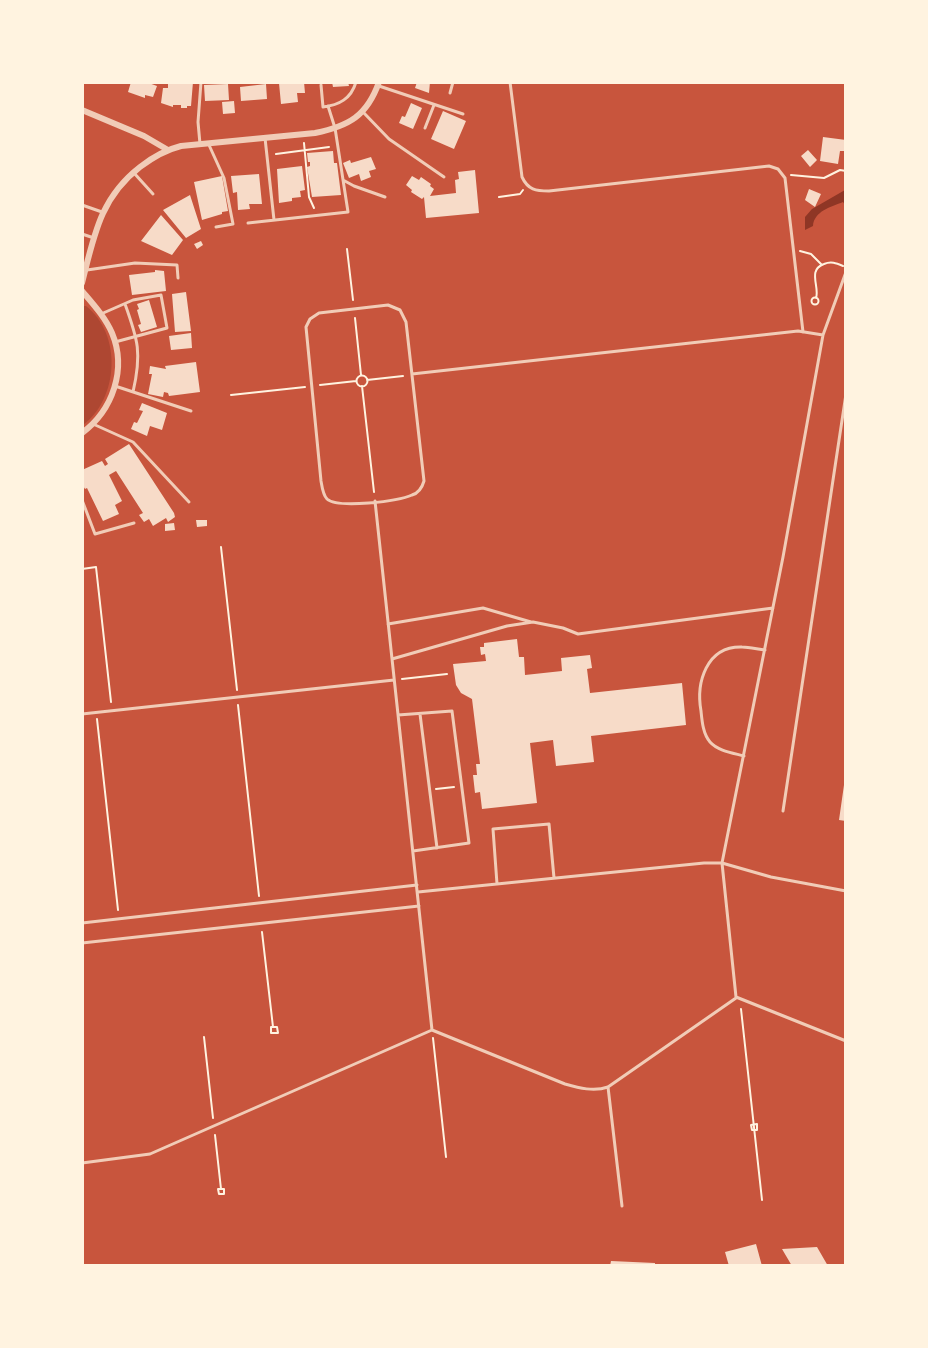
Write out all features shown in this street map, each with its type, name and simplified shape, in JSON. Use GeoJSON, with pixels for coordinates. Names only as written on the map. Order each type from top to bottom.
{"type":"FeatureCollection","features":[{"type":"Feature","properties":{"kind":"street"},"geometry":{"type":"LineString","coordinates":[[84,277],[102,212],[113,193],[133,172],[150,159],[168,150],[200,144],[303,134],[335,128],[347,124],[363,112],[379,84]]}},
{"type":"Feature","properties":{"kind":"street"},"geometry":{"type":"LineString","coordinates":[[82,110],[144,135],[168,150]]}},
{"type":"Feature","properties":{"kind":"street"},"geometry":{"type":"LineString","coordinates":[[82,291],[101,314],[115,342],[118,367],[115,386],[102,413],[82,433]]}},
{"type":"Feature","properties":{"kind":"lane"},"geometry":{"type":"LineString","coordinates":[[200,144],[198,122],[201,82]]}},
{"type":"Feature","properties":{"kind":"lane"},"geometry":{"type":"LineString","coordinates":[[321,85],[323,107],[346,99],[356,82]]}},
{"type":"Feature","properties":{"kind":"lane"},"geometry":{"type":"LineString","coordinates":[[450,93],[453,82]]}},
{"type":"Feature","properties":{"kind":"lane"},"geometry":{"type":"LineString","coordinates":[[510,82],[519,163],[522,177],[527,186],[533,190],[549,191],[769,166],[778,169],[783,174],[789,201],[803,332]]}},
{"type":"Feature","properties":{"kind":"lane"},"geometry":{"type":"LineString","coordinates":[[379,84],[463,114]]}},
{"type":"Feature","properties":{"kind":"lane"},"geometry":{"type":"LineString","coordinates":[[425,128],[434,105]]}},
{"type":"Feature","properties":{"kind":"lane"},"geometry":{"type":"LineString","coordinates":[[248,223],[348,212],[335,128],[328,106]]}},
{"type":"Feature","properties":{"kind":"lane"},"geometry":{"type":"LineString","coordinates":[[363,112],[389,139],[444,177]]}},
{"type":"Feature","properties":{"kind":"lane"},"geometry":{"type":"LineString","coordinates":[[265,138],[274,220]]}},
{"type":"Feature","properties":{"kind":"lane"},"geometry":{"type":"LineString","coordinates":[[208,143],[224,178],[233,224],[216,227]]}},
{"type":"Feature","properties":{"kind":"lane"},"geometry":{"type":"LineString","coordinates":[[133,172],[153,194]]}},
{"type":"Feature","properties":{"kind":"lane"},"geometry":{"type":"LineString","coordinates":[[343,180],[385,197]]}},
{"type":"Feature","properties":{"kind":"lane"},"geometry":{"type":"LineString","coordinates":[[82,205],[102,212]]}},
{"type":"Feature","properties":{"kind":"lane"},"geometry":{"type":"LineString","coordinates":[[82,234],[94,238]]}},
{"type":"Feature","properties":{"kind":"lane"},"geometry":{"type":"LineString","coordinates":[[82,250],[90,252]]}},
{"type":"Feature","properties":{"kind":"lane"},"geometry":{"type":"LineString","coordinates":[[84,277],[148,263],[177,265],[178,278]]}},
{"type":"Feature","properties":{"kind":"lane"},"geometry":{"type":"LineString","coordinates":[[738,998],[722,863],[765,650],[823,336],[846,272]]}},
{"type":"Feature","properties":{"kind":"lane"},"geometry":{"type":"LineString","coordinates":[[101,314],[125,304],[160,295],[167,327],[115,342]]}},
{"type":"Feature","properties":{"kind":"lane"},"geometry":{"type":"LineString","coordinates":[[125,304],[137,336],[139,363],[133,392]]}},
{"type":"Feature","properties":{"kind":"lane"},"geometry":{"type":"LineString","coordinates":[[388,305],[400,310],[406,322],[424,481],[419,490],[410,496],[375,501],[340,504],[330,501],[325,495],[321,481],[310,386],[306,327],[312,316],[323,312],[388,305]]}},
{"type":"Feature","properties":{"kind":"lane"},"geometry":{"type":"LineString","coordinates":[[412,375],[718,339],[803,332],[823,336]]}},
{"type":"Feature","properties":{"kind":"lane"},"geometry":{"type":"LineString","coordinates":[[115,386],[192,411]]}},
{"type":"Feature","properties":{"kind":"lane"},"geometry":{"type":"LineString","coordinates":[[783,811],[846,394]]}},
{"type":"Feature","properties":{"kind":"lane"},"geometry":{"type":"LineString","coordinates":[[93,424],[133,441],[189,502]]}},
{"type":"Feature","properties":{"kind":"lane"},"geometry":{"type":"LineString","coordinates":[[82,500],[95,534],[134,523]]}},
{"type":"Feature","properties":{"kind":"lane"},"geometry":{"type":"LineString","coordinates":[[375,501],[432,1030]]}},
{"type":"Feature","properties":{"kind":"lane"},"geometry":{"type":"LineString","coordinates":[[388,624],[483,608],[563,628],[578,634],[773,608]]}},
{"type":"Feature","properties":{"kind":"lane"},"geometry":{"type":"LineString","coordinates":[[392,659],[507,626],[533,622]]}},
{"type":"Feature","properties":{"kind":"lane"},"geometry":{"type":"LineString","coordinates":[[744,756],[719,749],[710,742],[702,723],[699,685],[709,662],[720,653],[740,647],[765,650]]}},
{"type":"Feature","properties":{"kind":"lane"},"geometry":{"type":"LineString","coordinates":[[82,714],[394,680]]}},
{"type":"Feature","properties":{"kind":"lane"},"geometry":{"type":"LineString","coordinates":[[398,715],[452,711],[469,843],[413,851]]}},
{"type":"Feature","properties":{"kind":"lane"},"geometry":{"type":"LineString","coordinates":[[420,714],[437,848]]}},
{"type":"Feature","properties":{"kind":"lane"},"geometry":{"type":"LineString","coordinates":[[497,884],[493,829],[549,824],[554,878]]}},
{"type":"Feature","properties":{"kind":"lane"},"geometry":{"type":"LineString","coordinates":[[418,892],[704,863],[722,863],[771,877],[846,891]]}},
{"type":"Feature","properties":{"kind":"lane"},"geometry":{"type":"LineString","coordinates":[[82,923],[417,885]]}},
{"type":"Feature","properties":{"kind":"lane"},"geometry":{"type":"LineString","coordinates":[[82,943],[419,906]]}},
{"type":"Feature","properties":{"kind":"lane"},"geometry":{"type":"LineString","coordinates":[[738,998],[846,1041]]}},
{"type":"Feature","properties":{"kind":"lane"},"geometry":{"type":"LineString","coordinates":[[82,1163],[141,1156],[432,1030],[565,1084],[589,1089],[608,1087],[738,998]]}},
{"type":"Feature","properties":{"kind":"lane"},"geometry":{"type":"LineString","coordinates":[[608,1087],[622,1206]]}},
{"type":"Feature","properties":{"kind":"path"},"geometry":{"type":"LineString","coordinates":[[303,134],[309,197],[317,215]]}},
{"type":"Feature","properties":{"kind":"path"},"geometry":{"type":"LineString","coordinates":[[267,155],[298,153],[304,150],[338,146]]}},
{"type":"Feature","properties":{"kind":"path"},"geometry":{"type":"LineString","coordinates":[[783,174],[824,178],[840,170],[846,171]]}},
{"type":"Feature","properties":{"kind":"path"},"geometry":{"type":"LineString","coordinates":[[499,197],[520,194],[527,186]]}},
{"type":"Feature","properties":{"kind":"path"},"geometry":{"type":"LineString","coordinates":[[794,251],[811,254],[822,265]]}},
{"type":"Feature","properties":{"kind":"path"},"geometry":{"type":"LineString","coordinates":[[816,298],[818,292],[814,275],[822,265],[834,262],[846,267]]}},
{"type":"Feature","properties":{"kind":"path"},"geometry":{"type":"LineString","coordinates":[[356,381],[361,375],[367,380]]}},
{"type":"Feature","properties":{"kind":"path"},"geometry":{"type":"LineString","coordinates":[[375,501],[362,386],[367,380],[412,375]]}},
{"type":"Feature","properties":{"kind":"path"},"geometry":{"type":"LineString","coordinates":[[231,395],[356,381]]}},
{"type":"Feature","properties":{"kind":"path"},"geometry":{"type":"LineString","coordinates":[[356,381],[362,386]]}},
{"type":"Feature","properties":{"kind":"path"},"geometry":{"type":"LineString","coordinates":[[221,547],[260,903]]}},
{"type":"Feature","properties":{"kind":"path"},"geometry":{"type":"LineString","coordinates":[[82,569],[96,567],[112,711]]}},
{"type":"Feature","properties":{"kind":"path"},"geometry":{"type":"LineString","coordinates":[[394,680],[447,674]]}},
{"type":"Feature","properties":{"kind":"path"},"geometry":{"type":"LineString","coordinates":[[97,713],[118,918]]}},
{"type":"Feature","properties":{"kind":"path"},"geometry":{"type":"LineString","coordinates":[[430,790],[461,786]]}},
{"type":"Feature","properties":{"kind":"path"},"geometry":{"type":"LineString","coordinates":[[261,923],[273,1027]]}},
{"type":"Feature","properties":{"kind":"path"},"geometry":{"type":"LineString","coordinates":[[738,998],[762,1200]]}},
{"type":"Feature","properties":{"kind":"path"},"geometry":{"type":"LineString","coordinates":[[432,1030],[447,1157]]}},
{"type":"Feature","properties":{"kind":"path"},"geometry":{"type":"LineString","coordinates":[[204,1037],[221,1189]]}},
{"type":"Feature","properties":{"kind":"shaded area"},"geometry":{"type":"Polygon","coordinates":[[[845,190],[845,205],[843,202],[824,210],[816,217],[813,226],[805,230],[805,217],[812,209],[845,190]]]}},
{"type":"Feature","properties":{"kind":"shaded area"},"geometry":{"type":"Polygon","coordinates":[[[83,306],[86,306],[98,318],[106,333],[112,366],[104,399],[83,425],[83,306]]]}},
{"type":"Feature","properties":{"kind":"building"},"geometry":{"type":"Polygon","coordinates":[[[131,82],[146,82],[157,86],[153,97],[145,95],[145,98],[128,92],[131,82]]]}},
{"type":"Feature","properties":{"kind":"building"},"geometry":{"type":"Polygon","coordinates":[[[168,82],[193,82],[191,106],[181,108],[181,105],[173,105],[173,107],[161,103],[163,88],[168,88],[168,82]]]}},
{"type":"Feature","properties":{"kind":"building"},"geometry":{"type":"Polygon","coordinates":[[[304,82],[305,93],[297,93],[298,102],[281,104],[279,83],[304,82]]]}},
{"type":"Feature","properties":{"kind":"building"},"geometry":{"type":"Polygon","coordinates":[[[332,82],[348,82],[349,86],[333,87],[332,82]]]}},
{"type":"Feature","properties":{"kind":"building"},"geometry":{"type":"Polygon","coordinates":[[[417,82],[430,82],[429,93],[415,88],[417,82]]]}},
{"type":"Feature","properties":{"kind":"building"},"geometry":{"type":"Polygon","coordinates":[[[228,84],[229,100],[205,101],[204,85],[228,84]]]}},
{"type":"Feature","properties":{"kind":"building"},"geometry":{"type":"Polygon","coordinates":[[[266,84],[267,99],[241,101],[240,87],[266,84]]]}},
{"type":"Feature","properties":{"kind":"building"},"geometry":{"type":"Polygon","coordinates":[[[234,101],[235,113],[223,114],[222,102],[234,101]]]}},
{"type":"Feature","properties":{"kind":"building"},"geometry":{"type":"Polygon","coordinates":[[[411,103],[422,108],[413,129],[399,123],[402,116],[405,117],[411,103]]]}},
{"type":"Feature","properties":{"kind":"building"},"geometry":{"type":"Polygon","coordinates":[[[443,111],[466,121],[454,149],[431,139],[443,111]]]}},
{"type":"Feature","properties":{"kind":"building"},"geometry":{"type":"Polygon","coordinates":[[[823,137],[846,140],[845,151],[840,151],[838,164],[820,161],[823,137]]]}},
{"type":"Feature","properties":{"kind":"building"},"geometry":{"type":"Polygon","coordinates":[[[808,150],[817,160],[810,167],[801,156],[808,150]]]}},
{"type":"Feature","properties":{"kind":"building"},"geometry":{"type":"Polygon","coordinates":[[[333,151],[341,195],[312,197],[307,167],[310,166],[310,162],[308,162],[307,153],[333,151]]]}},
{"type":"Feature","properties":{"kind":"building"},"geometry":{"type":"Polygon","coordinates":[[[371,157],[376,169],[369,171],[371,177],[361,181],[359,174],[349,178],[343,163],[371,157]]]}},
{"type":"Feature","properties":{"kind":"building"},"geometry":{"type":"Polygon","coordinates":[[[302,166],[305,190],[300,191],[301,197],[279,203],[277,169],[302,166]]]}},
{"type":"Feature","properties":{"kind":"building"},"geometry":{"type":"Polygon","coordinates":[[[475,170],[479,213],[426,218],[424,197],[422,199],[411,192],[412,190],[406,185],[412,176],[419,180],[421,177],[434,189],[430,196],[456,193],[455,180],[459,179],[458,172],[475,170]]]}},
{"type":"Feature","properties":{"kind":"building"},"geometry":{"type":"Polygon","coordinates":[[[259,174],[262,204],[249,204],[250,209],[238,210],[237,192],[233,193],[231,176],[259,174]]]}},
{"type":"Feature","properties":{"kind":"building"},"geometry":{"type":"Polygon","coordinates":[[[222,176],[228,211],[202,220],[194,182],[222,176]]]}},
{"type":"Feature","properties":{"kind":"building"},"geometry":{"type":"Polygon","coordinates":[[[809,189],[821,194],[815,207],[805,200],[809,189]]]}},
{"type":"Feature","properties":{"kind":"building"},"geometry":{"type":"Polygon","coordinates":[[[190,195],[201,229],[186,238],[163,210],[190,195]]]}},
{"type":"Feature","properties":{"kind":"building"},"geometry":{"type":"Polygon","coordinates":[[[161,215],[183,240],[172,255],[141,241],[161,215]]]}},
{"type":"Feature","properties":{"kind":"building"},"geometry":{"type":"Polygon","coordinates":[[[201,241],[203,245],[197,249],[194,244],[201,241]]]}},
{"type":"Feature","properties":{"kind":"building"},"geometry":{"type":"Polygon","coordinates":[[[155,270],[164,271],[166,291],[132,295],[129,275],[155,272],[155,270]]]}},
{"type":"Feature","properties":{"kind":"building"},"geometry":{"type":"Polygon","coordinates":[[[186,292],[191,331],[175,332],[172,294],[186,292]]]}},
{"type":"Feature","properties":{"kind":"building"},"geometry":{"type":"Polygon","coordinates":[[[149,300],[157,327],[141,332],[138,325],[141,324],[137,304],[149,300]]]}},
{"type":"Feature","properties":{"kind":"building"},"geometry":{"type":"Polygon","coordinates":[[[191,333],[192,348],[171,350],[169,336],[191,333]]]}},
{"type":"Feature","properties":{"kind":"building"},"geometry":{"type":"Polygon","coordinates":[[[196,362],[200,392],[169,396],[164,392],[163,397],[148,394],[152,374],[149,374],[150,366],[166,369],[165,366],[196,362]]]}},
{"type":"Feature","properties":{"kind":"building"},"geometry":{"type":"Polygon","coordinates":[[[142,403],[167,413],[162,430],[150,426],[147,436],[131,429],[143,411],[139,410],[142,403]]]}},
{"type":"Feature","properties":{"kind":"building"},"geometry":{"type":"Polygon","coordinates":[[[129,444],[174,513],[175,517],[168,522],[166,518],[153,526],[149,519],[144,522],[139,515],[143,513],[116,471],[109,475],[122,501],[115,505],[119,514],[103,521],[87,488],[85,489],[82,484],[82,470],[102,461],[105,466],[108,464],[105,459],[129,444]]]}},
{"type":"Feature","properties":{"kind":"building"},"geometry":{"type":"Polygon","coordinates":[[[196,520],[207,520],[207,526],[197,527],[196,520]]]}},
{"type":"Feature","properties":{"kind":"building"},"geometry":{"type":"Polygon","coordinates":[[[174,523],[175,530],[165,531],[165,524],[174,523]]]}},
{"type":"Feature","properties":{"kind":"building"},"geometry":{"type":"Polygon","coordinates":[[[517,639],[519,657],[524,657],[525,675],[562,671],[561,658],[590,655],[592,668],[587,669],[590,693],[682,683],[686,725],[591,736],[594,762],[556,766],[553,740],[530,743],[537,803],[482,809],[480,792],[475,793],[473,775],[477,775],[476,764],[480,764],[472,699],[461,693],[456,685],[453,664],[486,661],[485,654],[481,655],[480,647],[484,647],[484,643],[517,639]]]}},
{"type":"Feature","properties":{"kind":"building"},"geometry":{"type":"Polygon","coordinates":[[[844,785],[846,785],[846,821],[839,820],[844,785]]]}},
{"type":"Feature","properties":{"kind":"building"},"geometry":{"type":"Polygon","coordinates":[[[756,1244],[762,1266],[729,1266],[725,1252],[756,1244]]]}},
{"type":"Feature","properties":{"kind":"building"},"geometry":{"type":"Polygon","coordinates":[[[817,1247],[828,1266],[792,1266],[782,1249],[817,1247]]]}},
{"type":"Feature","properties":{"kind":"building"},"geometry":{"type":"Polygon","coordinates":[[[611,1261],[655,1263],[655,1266],[610,1266],[611,1261]]]}}]}
